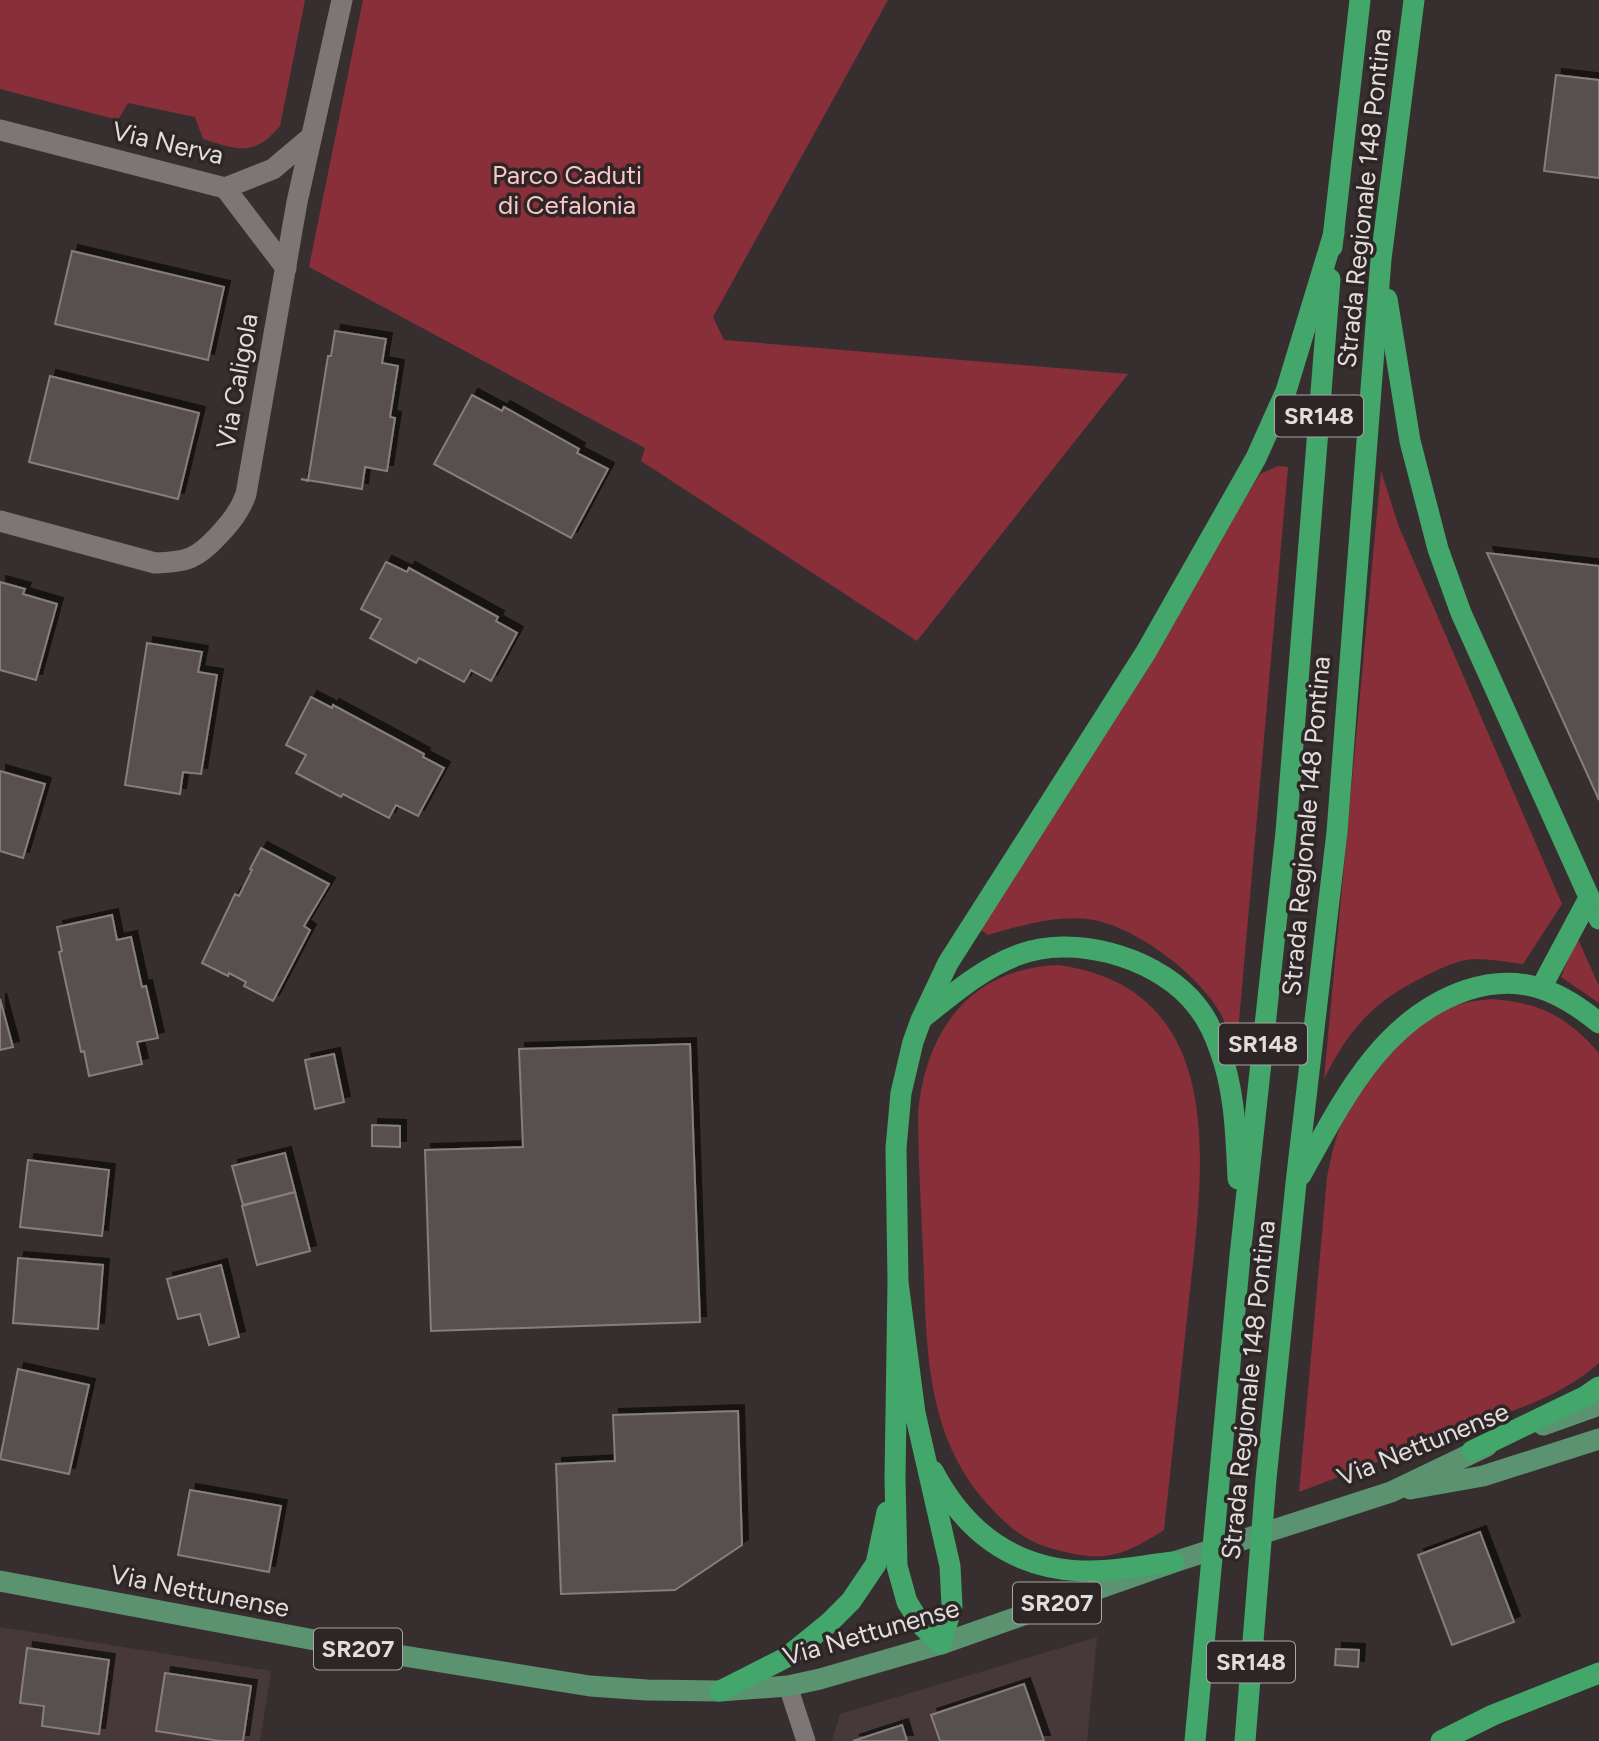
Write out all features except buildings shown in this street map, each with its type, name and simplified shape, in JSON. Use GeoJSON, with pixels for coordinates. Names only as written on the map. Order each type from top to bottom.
{"type":"FeatureCollection","features":[{"type":"Feature","properties":{"kind":"highway","name":"Strada Regionale 148 Pontina"},"geometry":{"type":"LineString","coordinates":[[1195,1741],[1240,1256],[1286,832],[1334,233],[1360,0]]}},
{"type":"Feature","properties":{"kind":"highway","name":"Strada Regionale 148 Pontina"},"geometry":{"type":"LineString","coordinates":[[1245,1741],[1266,1479],[1296,1183],[1337,832],[1381,259],[1414,0]]}},
{"type":"Feature","properties":{"kind":"highway"},"geometry":{"type":"LineString","coordinates":[[898,1282],[915,1413],[950,1566],[952,1606],[941,1644],[922,1626],[914,1613],[897,1566],[896,1172],[898,1119],[906,1066],[921,1020],[948,962],[1146,652],[1256,458],[1286,391],[1334,233]]}},
{"type":"Feature","properties":{"kind":"highway"},"geometry":{"type":"LineString","coordinates":[[1381,259],[1402,404],[1438,549],[1464,621],[1599,919]]}},
{"type":"Feature","properties":{"kind":"highway"},"geometry":{"type":"LineString","coordinates":[[1541,988],[1589,898]]}},
{"type":"Feature","properties":{"kind":"highway"},"geometry":{"type":"LineString","coordinates":[[921,1020],[989,968],[1032,950],[1083,947],[1113,954],[1146,967],[1174,984],[1202,1014],[1220,1050],[1228,1077],[1236,1138],[1240,1256]]}},
{"type":"Feature","properties":{"kind":"highway"},"geometry":{"type":"LineString","coordinates":[[1296,1183],[1354,1082],[1382,1046],[1410,1020],[1452,995],[1478,986],[1509,982],[1541,988],[1575,1004],[1599,1023]]}},
{"type":"Feature","properties":{"kind":"highway"},"geometry":{"type":"LineString","coordinates":[[898,1282],[918,1415],[934,1473],[970,1524],[1004,1550],[1045,1568],[1085,1571],[1174,1562]]}},
{"type":"Feature","properties":{"kind":"highway"},"geometry":{"type":"LineString","coordinates":[[1472,1451],[1599,1387]]}},
{"type":"Feature","properties":{"kind":"highway"},"geometry":{"type":"LineString","coordinates":[[720,1691],[787,1657],[851,1601],[876,1564],[895,1479]]}},
{"type":"Feature","properties":{"kind":"highway"},"geometry":{"type":"LineString","coordinates":[[1441,1741],[1493,1715],[1599,1672]]}},
{"type":"Feature","properties":{"kind":"main road","name":"Via Nettunense"},"geometry":{"type":"LineString","coordinates":[[0,1581],[373,1651],[590,1686],[720,1691],[788,1686],[941,1644],[1174,1562],[1391,1492],[1472,1451],[1599,1405]]}},
{"type":"Feature","properties":{"kind":"main road"},"geometry":{"type":"LineString","coordinates":[[1518,1466],[1599,1431]]}},
{"type":"Feature","properties":{"kind":"main road","name":"SR207"},"geometry":{"type":"LineString","coordinates":[[1391,1492],[1451,1483],[1518,1466],[1599,1439]]}},
{"type":"Feature","properties":{"kind":"street","name":"Via Caligola"},"geometry":{"type":"LineString","coordinates":[[0,521],[155,563],[175,562],[206,550],[230,524],[246,494],[297,202],[342,0]]}},
{"type":"Feature","properties":{"kind":"street","name":"Via Nerva"},"geometry":{"type":"LineString","coordinates":[[0,130],[225,188],[273,169],[311,137]]}},
{"type":"Feature","properties":{"kind":"street"},"geometry":{"type":"LineString","coordinates":[[225,188],[286,268]]}},
{"type":"Feature","properties":{"kind":"lane"},"geometry":{"type":"LineString","coordinates":[[788,1686],[806,1741]]}},
{"type":"Feature","properties":{"kind":"shaded area"},"geometry":{"type":"Polygon","coordinates":[[[0,1627],[271,1671],[260,1741],[0,1741],[0,1627]]]}},
{"type":"Feature","properties":{"kind":"shaded area"},"geometry":{"type":"Polygon","coordinates":[[[1097,1637],[1087,1741],[832,1741],[840,1714],[1097,1637]]]}},
{"type":"Feature","properties":{"kind":"green space"},"geometry":{"type":"Polygon","coordinates":[[[0,0],[305,0],[280,126],[262,143],[253,147],[236,148],[203,139],[195,117],[128,103],[118,120],[0,89],[0,0]]]}},
{"type":"Feature","properties":{"kind":"green space","name":"Parco Caduti di Cefalonia"},"geometry":{"type":"Polygon","coordinates":[[[363,0],[888,0],[713,317],[724,340],[1128,374],[917,641],[641,461],[645,448],[309,267],[363,0]]]}},
{"type":"Feature","properties":{"kind":"green space"},"geometry":{"type":"Polygon","coordinates":[[[1278,466],[1288,467],[1236,1055],[1221,1014],[1197,983],[1163,954],[1125,931],[1106,923],[1076,918],[1037,922],[988,935],[981,930],[980,922],[1260,474],[1278,466]]]}},
{"type":"Feature","properties":{"kind":"green space"},"geometry":{"type":"Polygon","coordinates":[[[1381,471],[1399,527],[1562,904],[1523,964],[1480,959],[1461,961],[1429,974],[1390,996],[1353,1031],[1324,1079],[1381,471]]]}},
{"type":"Feature","properties":{"kind":"green space"},"geometry":{"type":"Polygon","coordinates":[[[1577,937],[1599,986],[1599,1003],[1561,977],[1577,937]]]}},
{"type":"Feature","properties":{"kind":"green space"},"geometry":{"type":"Polygon","coordinates":[[[1059,965],[1116,982],[1156,1012],[1181,1052],[1195,1099],[1200,1151],[1193,1259],[1164,1530],[1135,1547],[1097,1556],[1068,1553],[1026,1538],[993,1510],[970,1482],[953,1452],[941,1421],[928,1355],[918,1113],[931,1055],[943,1030],[958,1009],[977,991],[1001,978],[1028,969],[1059,965]]]}},
{"type":"Feature","properties":{"kind":"green space"},"geometry":{"type":"Polygon","coordinates":[[[1492,999],[1525,1004],[1552,1014],[1575,1030],[1599,1053],[1599,1363],[1565,1387],[1528,1405],[1299,1492],[1327,1177],[1340,1127],[1351,1104],[1383,1058],[1409,1033],[1445,1009],[1492,999]]]}}]}
